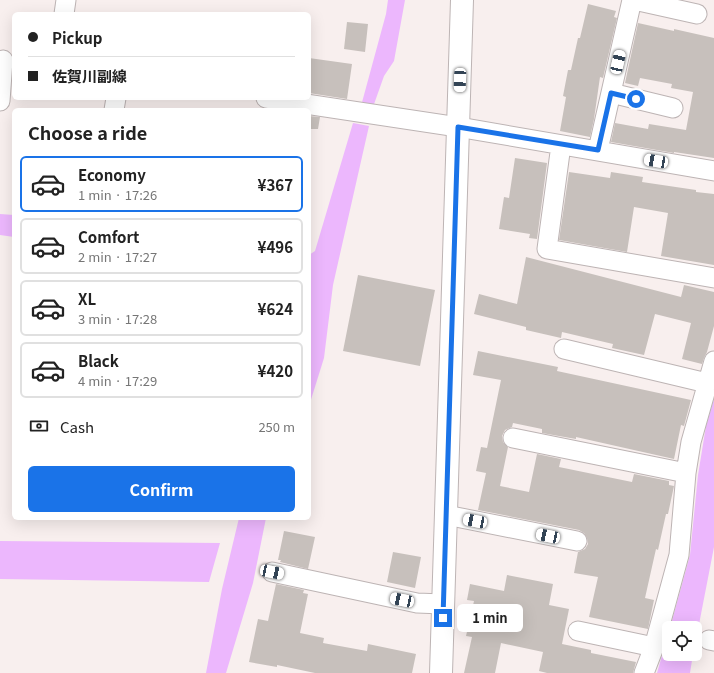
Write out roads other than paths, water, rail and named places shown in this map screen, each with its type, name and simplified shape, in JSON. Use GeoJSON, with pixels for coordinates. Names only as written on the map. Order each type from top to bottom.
{"type":"FeatureCollection","features":[{"type":"Feature","properties":{"kind":"main road"},"geometry":{"type":"LineString","coordinates":[[441,673],[462,0]]}},
{"type":"Feature","properties":{"kind":"street"},"geometry":{"type":"LineString","coordinates":[[64,12],[66,0]]}},
{"type":"Feature","properties":{"kind":"street"},"geometry":{"type":"LineString","coordinates":[[598,150],[633,0],[697,14]]}},
{"type":"Feature","properties":{"kind":"street"},"geometry":{"type":"LineString","coordinates":[[0,101],[6,60]]}},
{"type":"Feature","properties":{"kind":"street"},"geometry":{"type":"LineString","coordinates":[[611,93],[673,108]]}},
{"type":"Feature","properties":{"kind":"street"},"geometry":{"type":"LineString","coordinates":[[279,100],[458,127],[714,171]]}},
{"type":"Feature","properties":{"kind":"street"},"geometry":{"type":"LineString","coordinates":[[561,145],[547,249],[714,278]]}},
{"type":"Feature","properties":{"kind":"street"},"geometry":{"type":"LineString","coordinates":[[564,349],[707,384]]}},
{"type":"Feature","properties":{"kind":"street"},"geometry":{"type":"LineString","coordinates":[[644,673],[654,647],[679,556],[686,473],[691,442],[714,361]]}},
{"type":"Feature","properties":{"kind":"street"},"geometry":{"type":"LineString","coordinates":[[513,438],[686,473]]}},
{"type":"Feature","properties":{"kind":"street"},"geometry":{"type":"LineString","coordinates":[[446,515],[578,541]]}},
{"type":"Feature","properties":{"kind":"street"},"geometry":{"type":"LineString","coordinates":[[272,572],[417,602],[443,604]]}},
{"type":"Feature","properties":{"kind":"street"},"geometry":{"type":"LineString","coordinates":[[578,631],[654,647]]}}]}
